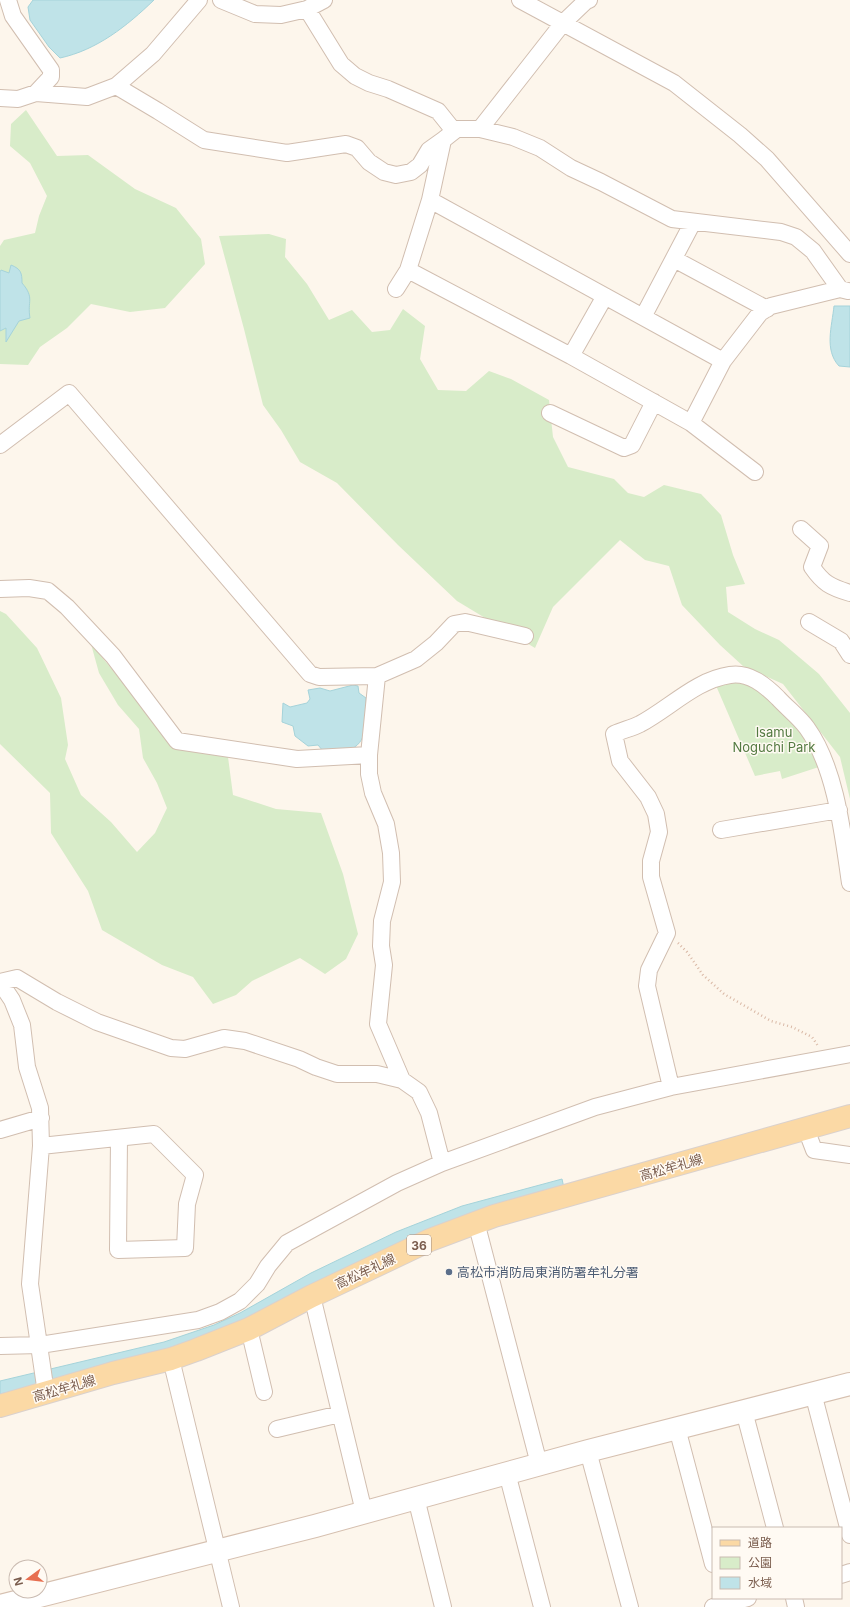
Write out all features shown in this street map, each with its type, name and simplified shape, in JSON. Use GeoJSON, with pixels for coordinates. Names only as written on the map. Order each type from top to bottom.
{"type":"FeatureCollection","features":[{"type":"Feature","properties":{"kind":"main road","name":"高松牟礼線"},"geometry":{"type":"LineString","coordinates":[[0,1406],[171,1359],[196,1350],[249,1329],[312,1296],[430,1240],[476,1222],[850,1116]]}},
{"type":"Feature","properties":{"kind":"street"},"geometry":{"type":"LineString","coordinates":[[8,0],[13,16],[51,70],[50,77],[36,93]]}},
{"type":"Feature","properties":{"kind":"street"},"geometry":{"type":"LineString","coordinates":[[0,98],[18,99],[36,93],[87,97],[116,86],[153,54],[199,0]]}},
{"type":"Feature","properties":{"kind":"street"},"geometry":{"type":"LineString","coordinates":[[221,0],[255,14],[281,15],[307,9],[324,0]]}},
{"type":"Feature","properties":{"kind":"street"},"geometry":{"type":"LineString","coordinates":[[520,0],[674,83],[740,135],[767,159],[850,254]]}},
{"type":"Feature","properties":{"kind":"street"},"geometry":{"type":"LineString","coordinates":[[480,129],[563,23],[586,1],[589,0]]}},
{"type":"Feature","properties":{"kind":"street"},"geometry":{"type":"LineString","coordinates":[[307,9],[341,64],[355,76],[369,83],[388,89],[438,111],[448,135],[430,200],[408,270],[396,289]]}},
{"type":"Feature","properties":{"kind":"street"},"geometry":{"type":"LineString","coordinates":[[116,86],[204,140],[287,153],[346,144],[357,148],[369,162],[384,172],[396,175],[411,172],[420,165],[429,150],[457,129],[480,129],[513,137],[540,148],[571,168],[672,219],[781,232],[796,238],[813,251],[845,290],[771,306],[760,313],[723,360],[691,423]]}},
{"type":"Feature","properties":{"kind":"street"},"geometry":{"type":"LineString","coordinates":[[430,200],[723,360]]}},
{"type":"Feature","properties":{"kind":"street"},"geometry":{"type":"LineString","coordinates":[[643,317],[693,222]]}},
{"type":"Feature","properties":{"kind":"street"},"geometry":{"type":"LineString","coordinates":[[674,259],[767,308]]}},
{"type":"Feature","properties":{"kind":"street"},"geometry":{"type":"LineString","coordinates":[[408,270],[571,356],[691,423],[755,472]]}},
{"type":"Feature","properties":{"kind":"street"},"geometry":{"type":"LineString","coordinates":[[571,356],[605,296]]}},
{"type":"Feature","properties":{"kind":"street"},"geometry":{"type":"LineString","coordinates":[[0,445],[69,393],[310,674],[319,677],[376,676],[416,659],[436,644],[454,624],[465,622],[526,636]]}},
{"type":"Feature","properties":{"kind":"street"},"geometry":{"type":"LineString","coordinates":[[550,413],[624,448],[632,445],[654,402]]}},
{"type":"Feature","properties":{"kind":"street"},"geometry":{"type":"LineString","coordinates":[[801,529],[820,546],[812,567],[821,580],[837,589],[850,593]]}},
{"type":"Feature","properties":{"kind":"street"},"geometry":{"type":"LineString","coordinates":[[0,589],[29,588],[48,591],[58,599],[113,656],[177,741],[297,759],[369,754]]}},
{"type":"Feature","properties":{"kind":"street"},"geometry":{"type":"LineString","coordinates":[[809,622],[842,642],[848,648]]}},
{"type":"Feature","properties":{"kind":"street"},"geometry":{"type":"LineString","coordinates":[[671,1087],[647,986],[649,970],[667,933],[652,877],[651,861],[659,832],[656,814],[648,797],[620,761],[614,734],[640,724],[689,692],[713,680],[732,674],[750,677],[767,687],[807,728],[820,751],[839,810],[850,883]]}},
{"type":"Feature","properties":{"kind":"street"},"geometry":{"type":"LineString","coordinates":[[376,676],[369,754],[369,774],[373,793],[386,824],[391,853],[392,882],[382,921],[381,946],[384,965],[378,1024],[402,1080]]}},
{"type":"Feature","properties":{"kind":"street"},"geometry":{"type":"LineString","coordinates":[[721,830],[839,810]]}},
{"type":"Feature","properties":{"kind":"street"},"geometry":{"type":"LineString","coordinates":[[46,1393],[30,1284],[41,1146],[40,1108],[27,1067],[22,1025],[12,1000],[0,982],[17,978],[57,1002],[97,1022],[171,1048],[185,1049],[224,1038],[245,1042],[299,1059],[337,1074],[377,1074],[402,1080],[419,1092],[429,1113],[442,1163]]}},
{"type":"Feature","properties":{"kind":"street"},"geometry":{"type":"LineString","coordinates":[[0,1346],[40,1345],[198,1320],[220,1312],[240,1301],[257,1284],[268,1266],[287,1243],[397,1183],[442,1163],[594,1107],[671,1087],[850,1054]]}},
{"type":"Feature","properties":{"kind":"street"},"geometry":{"type":"LineString","coordinates":[[0,1130],[41,1118]]}},
{"type":"Feature","properties":{"kind":"street"},"geometry":{"type":"LineString","coordinates":[[806,1129],[814,1150],[850,1155]]}},
{"type":"Feature","properties":{"kind":"street"},"geometry":{"type":"LineString","coordinates":[[41,1146],[154,1134],[195,1175],[187,1204],[185,1248],[118,1250],[119,1138]]}},
{"type":"Feature","properties":{"kind":"street"},"geometry":{"type":"LineString","coordinates":[[476,1222],[539,1464]]}},
{"type":"Feature","properties":{"kind":"street"},"geometry":{"type":"LineString","coordinates":[[312,1296],[364,1512]]}},
{"type":"Feature","properties":{"kind":"street"},"geometry":{"type":"LineString","coordinates":[[249,1329],[264,1392]]}},
{"type":"Feature","properties":{"kind":"street"},"geometry":{"type":"LineString","coordinates":[[171,1359],[232,1607]]}},
{"type":"Feature","properties":{"kind":"street"},"geometry":{"type":"LineString","coordinates":[[0,1606],[218,1551],[588,1451],[850,1384]]}},
{"type":"Feature","properties":{"kind":"street"},"geometry":{"type":"LineString","coordinates":[[813,1393],[850,1535]]}},
{"type":"Feature","properties":{"kind":"street"},"geometry":{"type":"LineString","coordinates":[[744,1411],[775,1527]]}},
{"type":"Feature","properties":{"kind":"street"},"geometry":{"type":"LineString","coordinates":[[277,1429],[340,1414]]}},
{"type":"Feature","properties":{"kind":"street"},"geometry":{"type":"LineString","coordinates":[[677,1428],[712,1560]]}},
{"type":"Feature","properties":{"kind":"street"},"geometry":{"type":"LineString","coordinates":[[588,1451],[630,1607]]}},
{"type":"Feature","properties":{"kind":"street"},"geometry":{"type":"LineString","coordinates":[[507,1473],[542,1607]]}},
{"type":"Feature","properties":{"kind":"street"},"geometry":{"type":"LineString","coordinates":[[416,1498],[443,1607]]}},
{"type":"Feature","properties":{"kind":"street"},"geometry":{"type":"LineString","coordinates":[[721,1604],[744,1599]]}},
{"type":"Feature","properties":{"kind":"path"},"geometry":{"type":"LineString","coordinates":[[667,933],[687,952],[703,975],[724,994],[771,1021],[792,1027],[812,1037],[827,1058]]}},
{"type":"Feature","properties":{"kind":"green space"},"geometry":{"type":"Polygon","coordinates":[[[26,110],[57,156],[88,155],[135,189],[176,208],[201,239],[205,264],[165,308],[130,312],[91,304],[67,328],[40,347],[28,365],[0,364],[0,246],[4,240],[35,233],[39,216],[47,196],[30,163],[10,146],[11,124],[26,110]]]}},
{"type":"Feature","properties":{"kind":"green space"},"geometry":{"type":"Polygon","coordinates":[[[269,234],[286,239],[285,257],[307,284],[329,320],[352,310],[372,332],[390,330],[403,309],[425,326],[420,359],[438,390],[466,391],[489,371],[511,379],[549,400],[553,437],[568,467],[614,479],[628,493],[644,497],[664,485],[701,494],[721,515],[733,555],[745,584],[726,587],[728,612],[755,629],[779,640],[819,674],[850,713],[850,799],[840,757],[783,684],[743,666],[720,645],[682,605],[669,566],[645,560],[620,540],[553,607],[535,648],[457,601],[398,545],[337,483],[300,462],[281,430],[263,405],[219,236],[269,234]]]}},
{"type":"Feature","properties":{"kind":"green space"},"geometry":{"type":"Polygon","coordinates":[[[0,611],[6,614],[37,648],[61,698],[68,745],[65,759],[81,795],[111,822],[137,852],[155,833],[167,808],[157,783],[143,758],[139,729],[118,705],[99,673],[91,644],[178,749],[228,757],[233,795],[276,809],[321,813],[343,874],[358,934],[346,959],[325,974],[300,958],[252,981],[236,995],[213,1004],[193,977],[162,965],[102,930],[88,891],[51,833],[50,793],[0,744],[0,611]]]}},
{"type":"Feature","properties":{"kind":"green space","name":"Isamu Noguchi Park"},"geometry":{"type":"Polygon","coordinates":[[[750,677],[807,728],[822,766],[782,779],[780,771],[755,776],[714,681],[750,677]]]}},
{"type":"Feature","properties":{"kind":"water"},"geometry":{"type":"Polygon","coordinates":[[[33,0],[154,0],[111,36],[86,49],[60,58],[49,47],[30,20],[28,7],[33,0]]]}},
{"type":"Feature","properties":{"kind":"water"},"geometry":{"type":"Polygon","coordinates":[[[11,265],[17,268],[20,272],[22,283],[28,292],[30,300],[30,318],[19,321],[6,342],[6,328],[0,331],[0,272],[1,270],[9,273],[11,265]]]}},
{"type":"Feature","properties":{"kind":"water"},"geometry":{"type":"Polygon","coordinates":[[[834,306],[850,306],[850,367],[839,366],[834,360],[832,353],[830,338],[834,306]]]}},
{"type":"Feature","properties":{"kind":"water"},"geometry":{"type":"Polygon","coordinates":[[[353,685],[358,686],[359,693],[366,698],[366,726],[361,740],[351,749],[342,751],[323,751],[318,745],[308,746],[295,736],[293,726],[282,722],[283,703],[290,707],[307,703],[310,699],[308,690],[320,688],[330,691],[353,685]]]}},
{"type":"Feature","properties":{"kind":"water"},"geometry":{"type":"Polygon","coordinates":[[[562,1179],[564,1188],[217,1335],[46,1384],[0,1394],[0,1381],[164,1342],[214,1325],[240,1313],[311,1273],[396,1232],[462,1206],[562,1179]]]}},
{"type":"Feature","properties":{"kind":"place","name":"高松市消防局東消防署牟礼分署"},"geometry":{"type":"Point","coordinates":[449,1272]}}]}
